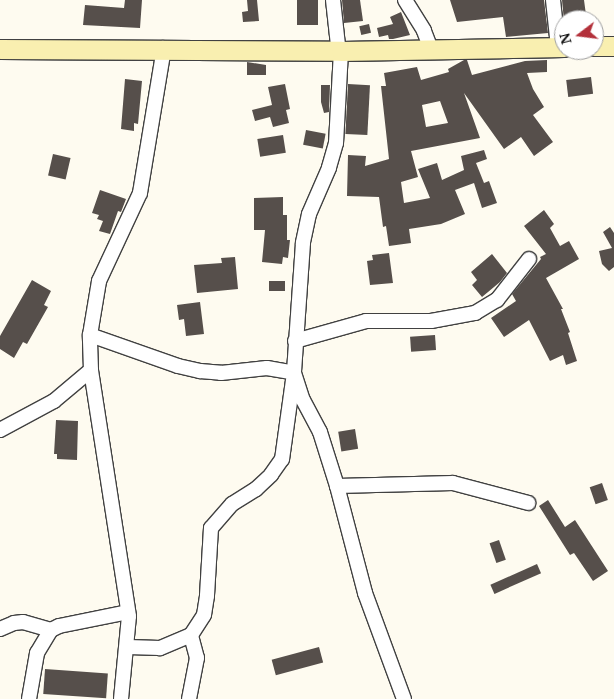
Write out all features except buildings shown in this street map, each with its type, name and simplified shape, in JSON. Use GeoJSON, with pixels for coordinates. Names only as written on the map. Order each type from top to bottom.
{"type":"FeatureCollection","features":[{"type":"Feature","properties":{"kind":"main road"},"geometry":{"type":"LineString","coordinates":[[0,49],[164,48],[340,51],[554,47]]}},
{"type":"Feature","properties":{"kind":"street"},"geometry":{"type":"LineString","coordinates":[[128,647],[160,648],[192,636],[204,615],[207,596],[207,559],[211,528],[232,504],[256,489],[271,475],[282,459],[294,373],[295,341],[299,322],[303,242],[309,214],[329,168],[336,144],[340,51],[333,0]]}},
{"type":"Feature","properties":{"kind":"street"},"geometry":{"type":"LineString","coordinates":[[405,0],[424,31],[431,49]]}},
{"type":"Feature","properties":{"kind":"street"},"geometry":{"type":"LineString","coordinates":[[122,699],[128,647],[128,612],[91,370],[90,335],[99,281],[140,193],[164,48]]}},
{"type":"Feature","properties":{"kind":"street"},"geometry":{"type":"LineString","coordinates":[[295,341],[366,321],[431,321],[475,313],[497,300],[530,259]]}},
{"type":"Feature","properties":{"kind":"street"},"geometry":{"type":"LineString","coordinates":[[90,335],[178,366],[200,371],[221,373],[267,368],[294,373]]}},
{"type":"Feature","properties":{"kind":"street"},"geometry":{"type":"LineString","coordinates":[[0,430],[34,413],[91,370]]}},
{"type":"Feature","properties":{"kind":"street"},"geometry":{"type":"LineString","coordinates":[[294,373],[303,400],[320,432],[337,486],[365,593],[404,699]]}},
{"type":"Feature","properties":{"kind":"street"},"geometry":{"type":"LineString","coordinates":[[337,486],[453,483],[528,503]]}},
{"type":"Feature","properties":{"kind":"street"},"geometry":{"type":"LineString","coordinates":[[29,699],[37,653],[51,630],[59,626],[128,612]]}},
{"type":"Feature","properties":{"kind":"street"},"geometry":{"type":"LineString","coordinates":[[0,629],[14,623],[23,622],[51,630]]}},
{"type":"Feature","properties":{"kind":"street"},"geometry":{"type":"LineString","coordinates":[[190,699],[197,658],[192,636]]}}]}
